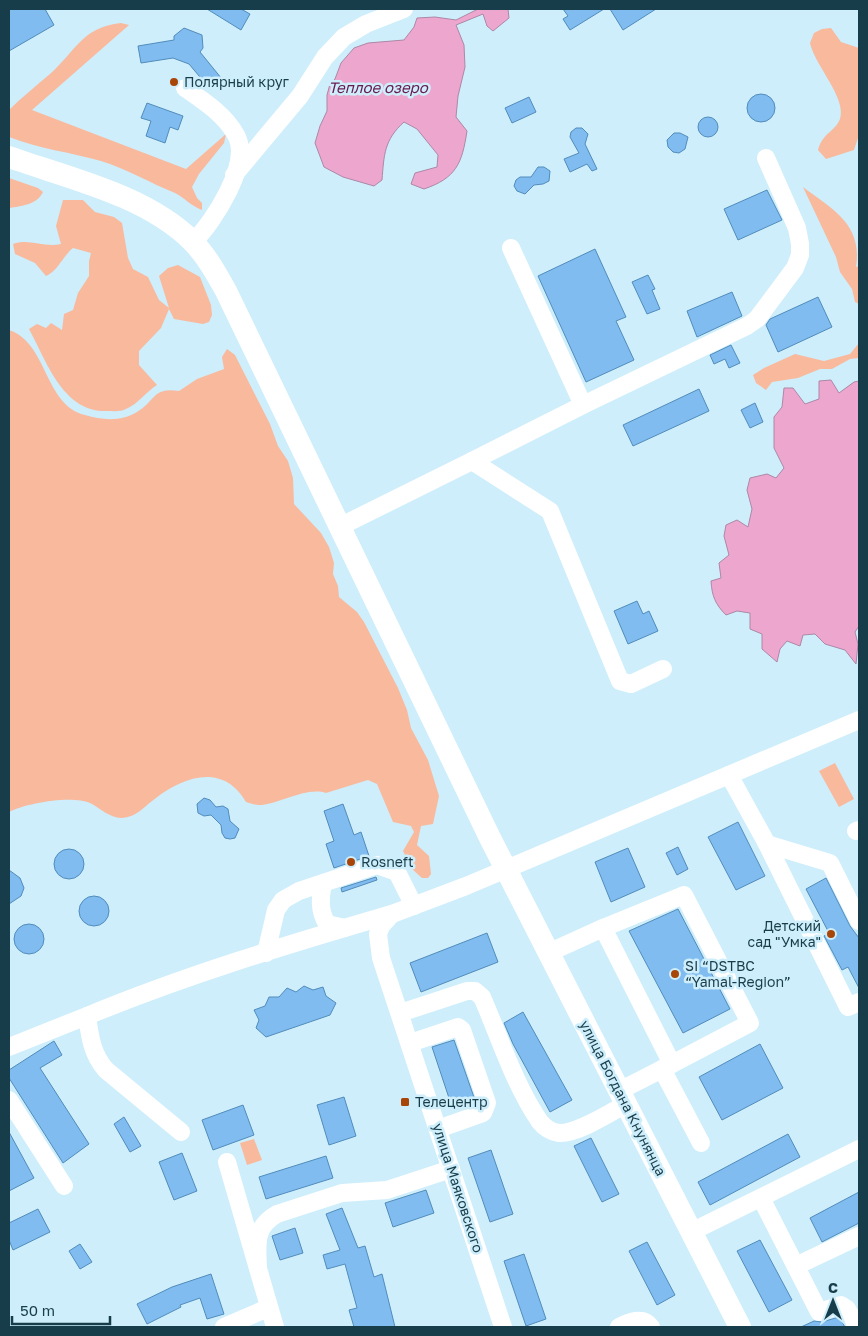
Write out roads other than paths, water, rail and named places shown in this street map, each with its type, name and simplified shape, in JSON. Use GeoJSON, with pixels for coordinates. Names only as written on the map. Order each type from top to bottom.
{"type":"FeatureCollection","features":[{"type":"Feature","properties":{"kind":"main road","name":"улица Богдана Кнунянца"},"geometry":{"type":"LineString","coordinates":[[9,156],[134,202],[161,216],[193,242],[208,261],[226,291],[506,869],[740,1327]]}},
{"type":"Feature","properties":{"kind":"street"},"geometry":{"type":"LineString","coordinates":[[234,175],[300,96],[325,57],[344,37],[366,24],[404,9]]}},
{"type":"Feature","properties":{"kind":"street"},"geometry":{"type":"LineString","coordinates":[[186,88],[223,118],[237,136],[239,155],[234,175],[214,218],[193,242]]}},
{"type":"Feature","properties":{"kind":"street"},"geometry":{"type":"LineString","coordinates":[[339,527],[583,405],[747,326],[757,319],[795,268],[800,244],[797,228],[766,158]]}},
{"type":"Feature","properties":{"kind":"street"},"geometry":{"type":"LineString","coordinates":[[511,248],[583,405]]}},
{"type":"Feature","properties":{"kind":"street"},"geometry":{"type":"LineString","coordinates":[[472,461],[550,511],[620,682],[631,684],[663,669]]}},
{"type":"Feature","properties":{"kind":"street"},"geometry":{"type":"LineString","coordinates":[[9,1047],[138,995],[414,906],[859,720]]}},
{"type":"Feature","properties":{"kind":"street"},"geometry":{"type":"LineString","coordinates":[[729,775],[767,844],[848,1007],[859,1002]]}},
{"type":"Feature","properties":{"kind":"street"},"geometry":{"type":"LineString","coordinates":[[767,844],[830,863],[859,921]]}},
{"type":"Feature","properties":{"kind":"street"},"geometry":{"type":"LineString","coordinates":[[266,953],[276,910],[283,900],[299,891],[377,865],[397,872],[414,906]]}},
{"type":"Feature","properties":{"kind":"street"},"geometry":{"type":"LineString","coordinates":[[323,883],[320,898],[322,914],[327,924],[345,928]]}},
{"type":"Feature","properties":{"kind":"street"},"geometry":{"type":"LineString","coordinates":[[400,1013],[467,991],[475,991],[482,997],[507,1058],[541,1123],[549,1131],[560,1133],[574,1130],[667,1066],[750,1023],[684,895],[548,952]]}},
{"type":"Feature","properties":{"kind":"street","name":"улица Маяковского"},"geometry":{"type":"LineString","coordinates":[[392,914],[381,926],[378,934],[381,958],[503,1327]]}},
{"type":"Feature","properties":{"kind":"street"},"geometry":{"type":"LineString","coordinates":[[602,928],[701,1143]]}},
{"type":"Feature","properties":{"kind":"street"},"geometry":{"type":"LineString","coordinates":[[87,1016],[92,1047],[97,1059],[106,1070],[181,1132]]}},
{"type":"Feature","properties":{"kind":"street"},"geometry":{"type":"LineString","coordinates":[[410,1043],[458,1027],[462,1030],[487,1103],[483,1113],[438,1129]]}},
{"type":"Feature","properties":{"kind":"street"},"geometry":{"type":"LineString","coordinates":[[9,1100],[64,1186]]}},
{"type":"Feature","properties":{"kind":"street"},"geometry":{"type":"LineString","coordinates":[[691,1232],[859,1149]]}},
{"type":"Feature","properties":{"kind":"street"},"geometry":{"type":"LineString","coordinates":[[227,1162],[275,1327]]}},
{"type":"Feature","properties":{"kind":"street"},"geometry":{"type":"LineString","coordinates":[[258,1267],[258,1233],[268,1219],[276,1214],[342,1193],[387,1190],[451,1169]]}},
{"type":"Feature","properties":{"kind":"street"},"geometry":{"type":"LineString","coordinates":[[761,1198],[819,1312],[841,1305],[847,1308],[857,1327]]}},
{"type":"Feature","properties":{"kind":"street"},"geometry":{"type":"LineString","coordinates":[[796,1266],[859,1236]]}},
{"type":"Feature","properties":{"kind":"street"},"geometry":{"type":"LineString","coordinates":[[224,1327],[268,1308]]}},
{"type":"Feature","properties":{"kind":"street"},"geometry":{"type":"LineString","coordinates":[[619,1327],[638,1320],[651,1327]]}},
{"type":"Feature","properties":{"kind":"water","name":"Теплое озеро"},"geometry":{"type":"Polygon","coordinates":[[[478,9],[508,9],[509,18],[493,31],[487,26],[483,14],[456,25],[464,45],[465,67],[458,96],[456,117],[467,131],[460,161],[450,175],[435,185],[424,189],[411,184],[415,173],[437,167],[438,155],[417,129],[404,122],[392,135],[386,148],[382,180],[374,186],[343,177],[324,167],[315,143],[327,111],[327,95],[330,84],[335,79],[341,63],[354,48],[368,43],[404,40],[414,27],[417,18],[435,17],[456,20],[478,9]]]}},
{"type":"Feature","properties":{"kind":"water"},"geometry":{"type":"Polygon","coordinates":[[[831,380],[839,393],[854,382],[859,381],[859,626],[855,632],[858,644],[856,664],[845,650],[825,644],[815,634],[803,635],[800,646],[787,641],[780,649],[777,662],[762,649],[762,634],[750,629],[750,613],[737,611],[726,615],[722,611],[715,600],[711,581],[721,578],[719,563],[729,555],[724,536],[726,525],[737,520],[748,527],[752,509],[747,490],[750,478],[767,474],[776,478],[784,468],[774,448],[774,417],[782,407],[784,388],[793,388],[805,404],[819,399],[819,381],[831,380]]]}},
{"type":"Feature","properties":{"kind":"place","name":"Полярный круг"},"geometry":{"type":"Point","coordinates":[174,82]}},
{"type":"Feature","properties":{"kind":"place","name":"Rosneft"},"geometry":{"type":"Point","coordinates":[351,862]}},
{"type":"Feature","properties":{"kind":"place","name":"Детский сад \"Умка\""},"geometry":{"type":"Point","coordinates":[831,934]}},
{"type":"Feature","properties":{"kind":"place","name":"SI “DSTBC “Yamal-Region”"},"geometry":{"type":"Point","coordinates":[675,974]}},
{"type":"Feature","properties":{"kind":"place","name":"Телецентр"},"geometry":{"type":"Point","coordinates":[405,1102]}}]}
